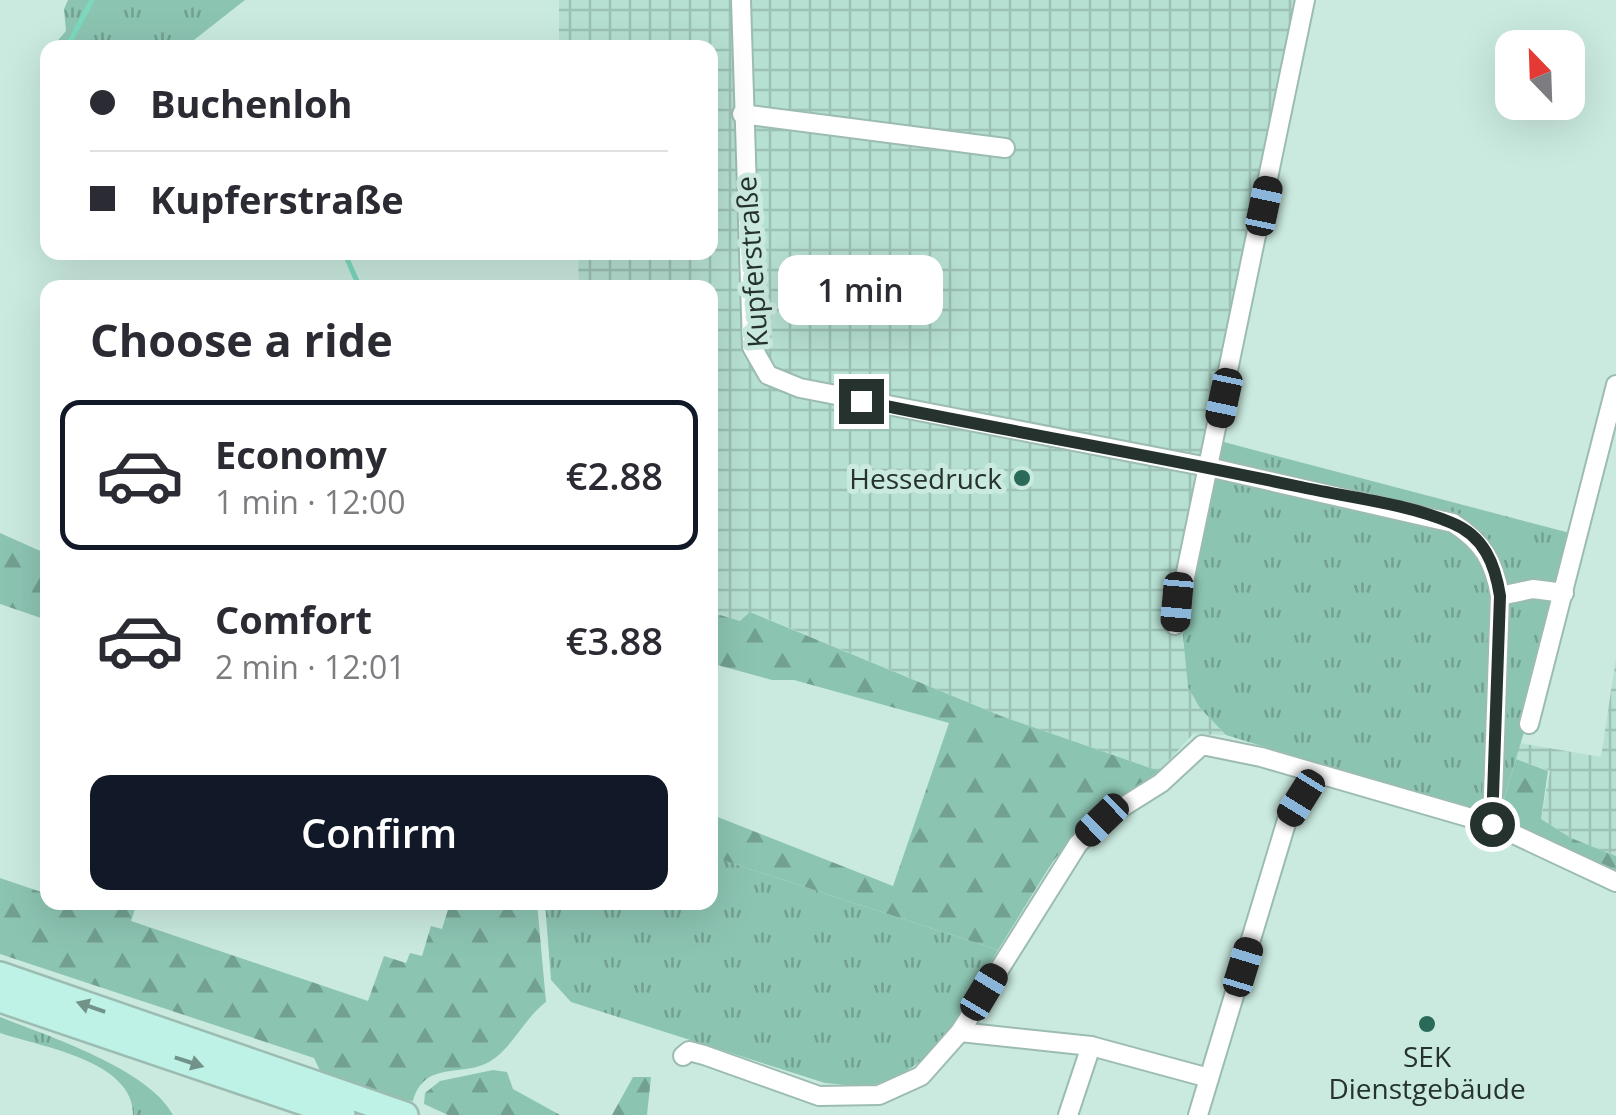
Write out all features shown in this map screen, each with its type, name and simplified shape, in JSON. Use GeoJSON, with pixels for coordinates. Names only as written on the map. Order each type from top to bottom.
{"type":"FeatureCollection","features":[{"type":"Feature","properties":{"kind":"main road"},"geometry":{"type":"LineString","coordinates":[[0,975],[406,1115]]}},
{"type":"Feature","properties":{"kind":"main road"},"geometry":{"type":"LineString","coordinates":[[0,999],[342,1115]]}},
{"type":"Feature","properties":{"kind":"street","name":"Kupferstraße"},"geometry":{"type":"LineString","coordinates":[[741,0],[752,347],[768,375],[800,388],[1208,467],[1453,523],[1478,540],[1491,559],[1500,596]]}},
{"type":"Feature","properties":{"kind":"street"},"geometry":{"type":"LineString","coordinates":[[1175,625],[1305,0]]}},
{"type":"Feature","properties":{"kind":"street"},"geometry":{"type":"LineString","coordinates":[[742,114],[1005,148]]}},
{"type":"Feature","properties":{"kind":"street"},"geometry":{"type":"LineString","coordinates":[[1529,724],[1616,384]]}},
{"type":"Feature","properties":{"kind":"street"},"geometry":{"type":"LineString","coordinates":[[1492,824],[1500,596],[1533,589],[1564,593]]}},
{"type":"Feature","properties":{"kind":"street"},"geometry":{"type":"LineString","coordinates":[[682,1056],[690,1051],[819,1096],[852,1099],[879,1095],[921,1076],[960,1032],[1078,844],[1102,820],[1176,771],[1202,745],[1219,746],[1492,824],[1616,882]]}},
{"type":"Feature","properties":{"kind":"street"},"geometry":{"type":"LineString","coordinates":[[1198,1115],[1287,820],[1314,774]]}},
{"type":"Feature","properties":{"kind":"street"},"geometry":{"type":"LineString","coordinates":[[960,1032],[1091,1046],[1210,1078]]}},
{"type":"Feature","properties":{"kind":"street"},"geometry":{"type":"LineString","coordinates":[[1068,1115],[1091,1046]]}},
{"type":"Feature","properties":{"kind":"shaded area"},"geometry":{"type":"Polygon","coordinates":[[[559,0],[1312,0],[1183,635],[1200,708],[1226,735],[1193,734],[1159,771],[1001,716],[751,612],[740,621],[718,614],[718,280],[579,280],[578,260],[718,260],[718,40],[559,40],[559,0]]]}},
{"type":"Feature","properties":{"kind":"shaded area"},"geometry":{"type":"Polygon","coordinates":[[[1616,658],[1616,856],[1571,838],[1541,819],[1550,771],[1516,759],[1520,743],[1601,757],[1616,658]]]}},
{"type":"Feature","properties":{"kind":"green space"},"geometry":{"type":"Polygon","coordinates":[[[68,0],[245,0],[194,40],[58,40],[66,31],[64,9],[68,0]]]}},
{"type":"Feature","properties":{"kind":"green space"},"geometry":{"type":"Polygon","coordinates":[[[1220,441],[1570,533],[1570,578],[1498,819],[1226,735],[1200,708],[1188,687],[1183,635],[1220,441]]]}},
{"type":"Feature","properties":{"kind":"green space"},"geometry":{"type":"Polygon","coordinates":[[[0,533],[40,551],[40,618],[0,604],[0,533]]]}},
{"type":"Feature","properties":{"kind":"green space"},"geometry":{"type":"Polygon","coordinates":[[[750,612],[1001,716],[1159,771],[1088,821],[1053,861],[998,950],[718,859],[718,817],[893,886],[949,723],[794,680],[772,680],[718,665],[718,614],[740,621],[750,612]]]}},
{"type":"Feature","properties":{"kind":"green space"},"geometry":{"type":"Polygon","coordinates":[[[1516,759],[1548,771],[1541,819],[1571,838],[1616,856],[1616,872],[1498,819],[1516,759]]]}},
{"type":"Feature","properties":{"kind":"green space"},"geometry":{"type":"Polygon","coordinates":[[[718,859],[998,950],[961,1012],[932,1050],[895,1077],[867,1086],[825,1083],[571,1002],[551,980],[546,910],[718,910],[718,859]]]}},
{"type":"Feature","properties":{"kind":"green space"},"geometry":{"type":"Polygon","coordinates":[[[0,878],[40,892],[40,910],[135,910],[131,921],[368,1001],[384,956],[406,963],[410,953],[422,956],[431,926],[442,929],[448,910],[538,910],[546,1002],[494,1059],[433,1075],[418,1089],[413,1101],[384,1098],[322,1075],[314,1058],[0,954],[0,878]]]}},
{"type":"Feature","properties":{"kind":"green space"},"geometry":{"type":"Polygon","coordinates":[[[0,1017],[70,1044],[120,1069],[161,1098],[173,1115],[133,1115],[129,1097],[119,1081],[83,1059],[0,1033],[0,1017]]]}},
{"type":"Feature","properties":{"kind":"green space"},"geometry":{"type":"Polygon","coordinates":[[[493,1070],[507,1072],[513,1089],[560,1115],[448,1115],[424,1104],[425,1093],[440,1081],[493,1070]]]}},
{"type":"Feature","properties":{"kind":"green space"},"geometry":{"type":"Polygon","coordinates":[[[633,1077],[651,1077],[647,1115],[612,1115],[633,1077]]]}},
{"type":"Feature","properties":{"kind":"waterway"},"geometry":{"type":"LineString","coordinates":[[71,40],[92,0]]}},
{"type":"Feature","properties":{"kind":"waterway"},"geometry":{"type":"LineString","coordinates":[[348,260],[356,280]]}},
{"type":"Feature","properties":{"kind":"place","name":"Hessedruck"},"geometry":{"type":"Point","coordinates":[1022,478]}},
{"type":"Feature","properties":{"kind":"place","name":"SEK Dienstgebäude"},"geometry":{"type":"Point","coordinates":[1427,1024]}},
{"type":"Feature","properties":{"kind":"route"},"geometry":{"type":"LineString","coordinates":[[861,401],[1208,467],[1453,523],[1478,540],[1491,559],[1500,596],[1502,634],[1492,824]]}}]}
